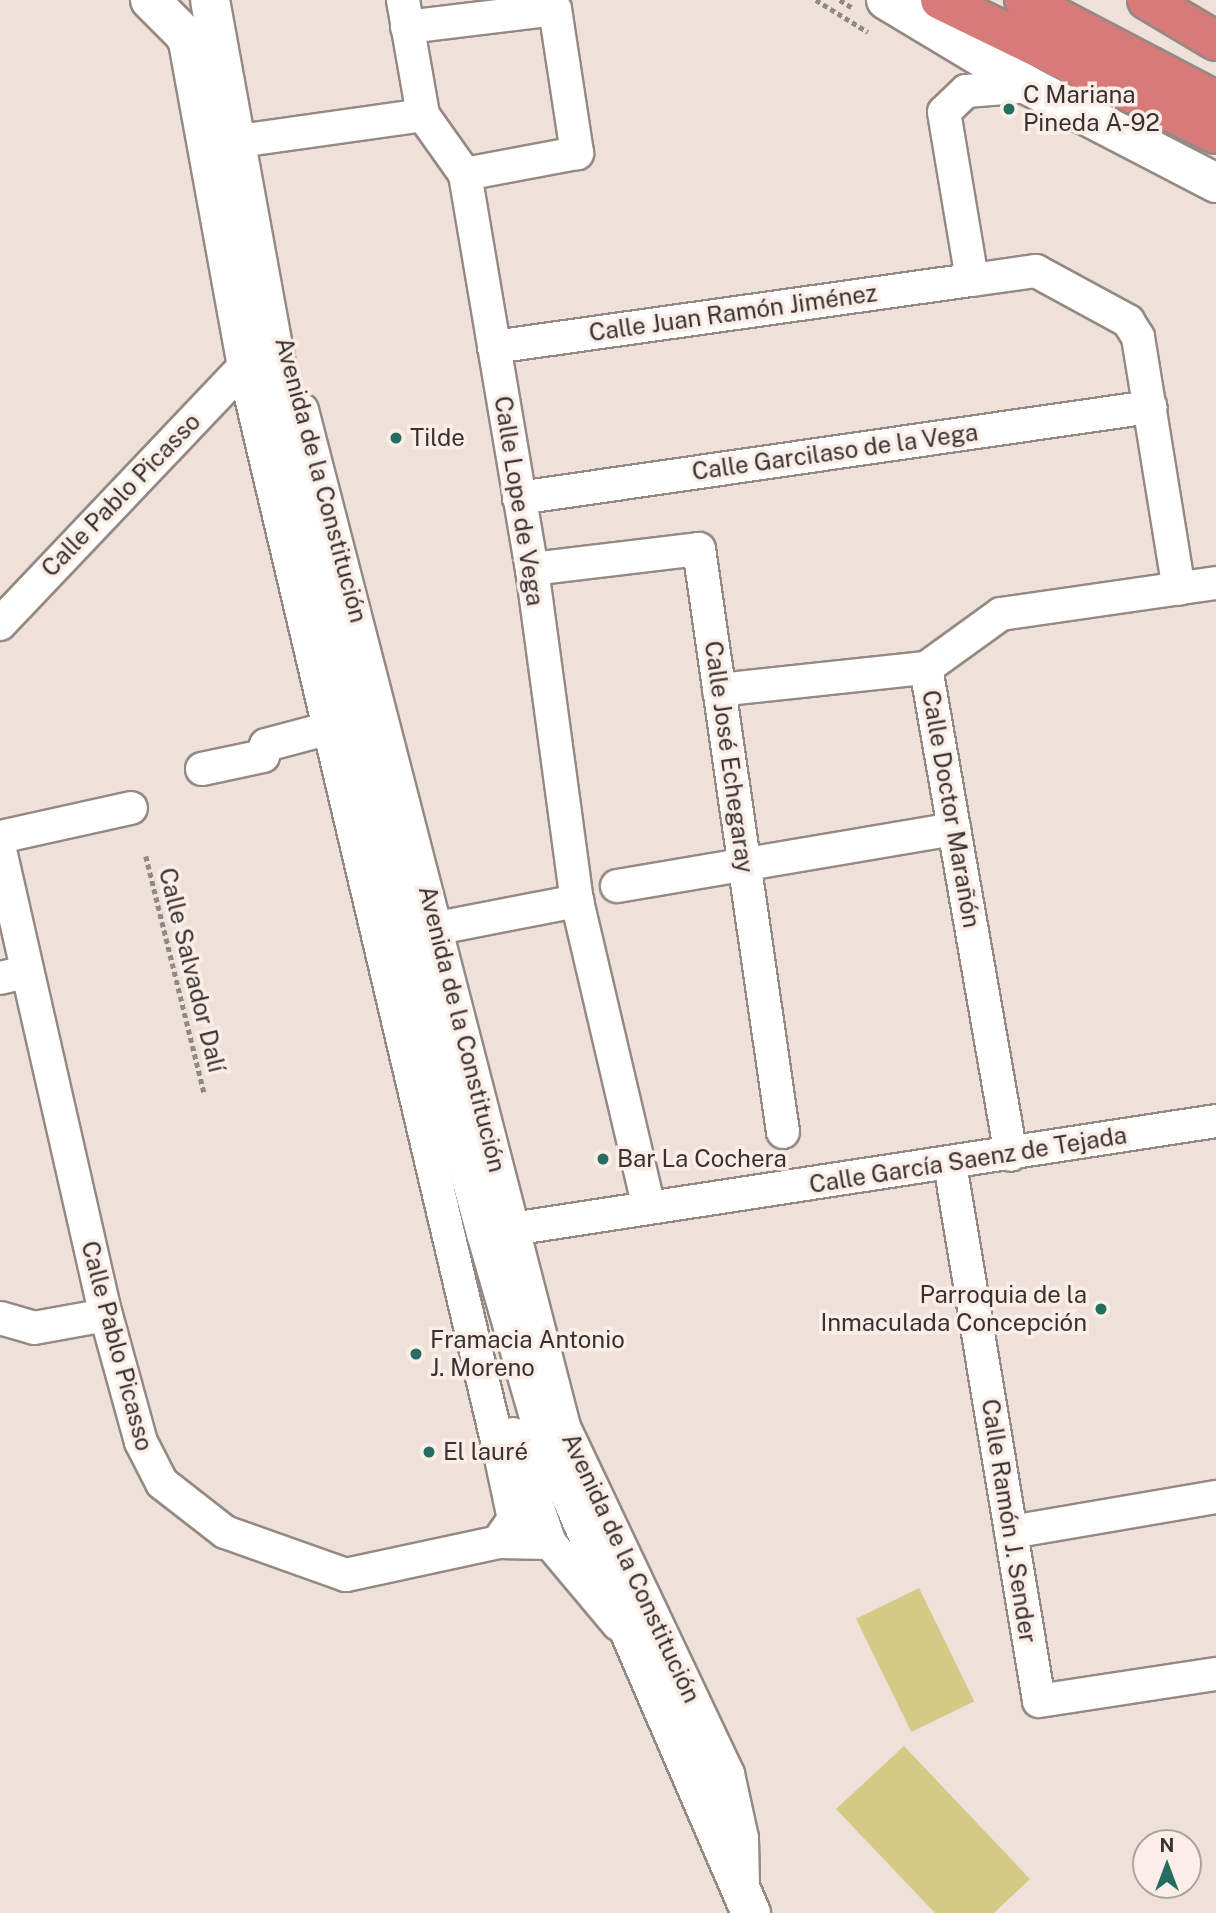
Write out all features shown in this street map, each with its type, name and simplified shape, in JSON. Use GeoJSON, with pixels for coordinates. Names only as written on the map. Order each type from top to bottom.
{"type":"FeatureCollection","features":[{"type":"Feature","properties":{"kind":"highway"},"geometry":{"type":"LineString","coordinates":[[940,0],[1216,134]]}},
{"type":"Feature","properties":{"kind":"highway"},"geometry":{"type":"LineString","coordinates":[[1024,0],[1216,101]]}},
{"type":"Feature","properties":{"kind":"highway"},"geometry":{"type":"LineString","coordinates":[[1147,0],[1216,41]]}},
{"type":"Feature","properties":{"kind":"street","name":"Avenida de la Constitución"},"geometry":{"type":"LineString","coordinates":[[149,0],[184,34],[232,142],[438,928],[512,1230],[564,1427],[728,1774],[742,1838],[747,1904]]}},
{"type":"Feature","properties":{"kind":"street","name":"Avenida de la Constitución"},"geometry":{"type":"LineString","coordinates":[[210,0],[232,142],[289,433],[405,935],[543,1431],[627,1635],[747,1904]]}},
{"type":"Feature","properties":{"kind":"street"},"geometry":{"type":"LineString","coordinates":[[405,13],[555,9],[577,153],[465,174]]}},
{"type":"Feature","properties":{"kind":"street"},"geometry":{"type":"LineString","coordinates":[[874,11],[1028,86],[1216,183]]}},
{"type":"Feature","properties":{"kind":"street","name":"Calle Lope de Vega"},"geometry":{"type":"LineString","coordinates":[[405,13],[424,115],[465,174],[532,569],[577,901],[649,1208]]}},
{"type":"Feature","properties":{"kind":"street","name":"Avenida de la Constitución"},"geometry":{"type":"LineString","coordinates":[[184,34],[189,88],[244,367],[330,728],[449,1255],[514,1519],[498,1542]]}},
{"type":"Feature","properties":{"kind":"street"},"geometry":{"type":"LineString","coordinates":[[972,279],[944,112],[966,91],[1028,86]]}},
{"type":"Feature","properties":{"kind":"street"},"geometry":{"type":"LineString","coordinates":[[232,142],[424,115]]}},
{"type":"Feature","properties":{"kind":"street","name":"Calle Juan Ramón Jiménez"},"geometry":{"type":"LineString","coordinates":[[494,347],[1036,271],[1128,321],[1138,337],[1179,589]]}},
{"type":"Feature","properties":{"kind":"street","name":"Calle Pablo Picasso"},"geometry":{"type":"LineString","coordinates":[[0,624],[244,367]]}},
{"type":"Feature","properties":{"kind":"street","name":"Calle Garcilaso de la Vega"},"geometry":{"type":"LineString","coordinates":[[519,498],[1150,407]]}},
{"type":"Feature","properties":{"kind":"street","name":"Calle José Echegaray"},"geometry":{"type":"LineString","coordinates":[[532,569],[699,549],[783,1132]]}},
{"type":"Feature","properties":{"kind":"street"},"geometry":{"type":"LineString","coordinates":[[926,668],[1001,614],[1216,583]]}},
{"type":"Feature","properties":{"kind":"street","name":"Calle Doctor Marañón"},"geometry":{"type":"LineString","coordinates":[[719,690],[926,668],[1010,1155]]}},
{"type":"Feature","properties":{"kind":"street"},"geometry":{"type":"LineString","coordinates":[[202,769],[263,756],[267,745],[330,728]]}},
{"type":"Feature","properties":{"kind":"street"},"geometry":{"type":"LineString","coordinates":[[0,837],[131,808]]}},
{"type":"Feature","properties":{"kind":"street"},"geometry":{"type":"LineString","coordinates":[[617,886],[954,830]]}},
{"type":"Feature","properties":{"kind":"street","name":"Calle Pablo Picasso"},"geometry":{"type":"LineString","coordinates":[[0,850],[14,975],[149,1464],[190,1510],[225,1532],[346,1575],[498,1542],[550,1543]]}},
{"type":"Feature","properties":{"kind":"street"},"geometry":{"type":"LineString","coordinates":[[438,928],[577,901]]}},
{"type":"Feature","properties":{"kind":"street","name":"Calle García Saenz de Tejada"},"geometry":{"type":"LineString","coordinates":[[512,1230],[1216,1121]]}},
{"type":"Feature","properties":{"kind":"street","name":"Calle Ramón J. Sender"},"geometry":{"type":"LineString","coordinates":[[950,1164],[1039,1701],[1216,1674]]}},
{"type":"Feature","properties":{"kind":"street","name":"Avenida de la Constitución"},"geometry":{"type":"LineString","coordinates":[[449,1255],[550,1543],[627,1635]]}},
{"type":"Feature","properties":{"kind":"street"},"geometry":{"type":"LineString","coordinates":[[0,1318],[34,1328],[106,1315]]}},
{"type":"Feature","properties":{"kind":"street"},"geometry":{"type":"LineString","coordinates":[[1011,1532],[1216,1497]]}},
{"type":"Feature","properties":{"kind":"path"},"geometry":{"type":"LineString","coordinates":[[816,0],[867,33],[874,11],[840,0]]}},
{"type":"Feature","properties":{"kind":"path","name":"Calle Salvador Dalí"},"geometry":{"type":"LineString","coordinates":[[146,856],[204,1092]]}},
{"type":"Feature","properties":{"kind":"shaded area"},"geometry":{"type":"Polygon","coordinates":[[[919,1588],[974,1701],[911,1732],[856,1619],[919,1588]]]}},
{"type":"Feature","properties":{"kind":"shaded area"},"geometry":{"type":"Polygon","coordinates":[[[904,1746],[1030,1879],[994,1913],[935,1913],[836,1809],[904,1746]]]}},
{"type":"Feature","properties":{"kind":"place","name":"C Mariana Pineda A-92"},"geometry":{"type":"Point","coordinates":[1009,109]}},
{"type":"Feature","properties":{"kind":"place","name":"Tilde"},"geometry":{"type":"Point","coordinates":[396,438]}},
{"type":"Feature","properties":{"kind":"place","name":"Bar La Cochera"},"geometry":{"type":"Point","coordinates":[603,1159]}},
{"type":"Feature","properties":{"kind":"place","name":"Parroquia de la Inmaculada Concepción"},"geometry":{"type":"Point","coordinates":[1101,1309]}},
{"type":"Feature","properties":{"kind":"place","name":"Framacia Antonio J. Moreno"},"geometry":{"type":"Point","coordinates":[416,1354]}},
{"type":"Feature","properties":{"kind":"place","name":"El lauré"},"geometry":{"type":"Point","coordinates":[429,1452]}}]}
